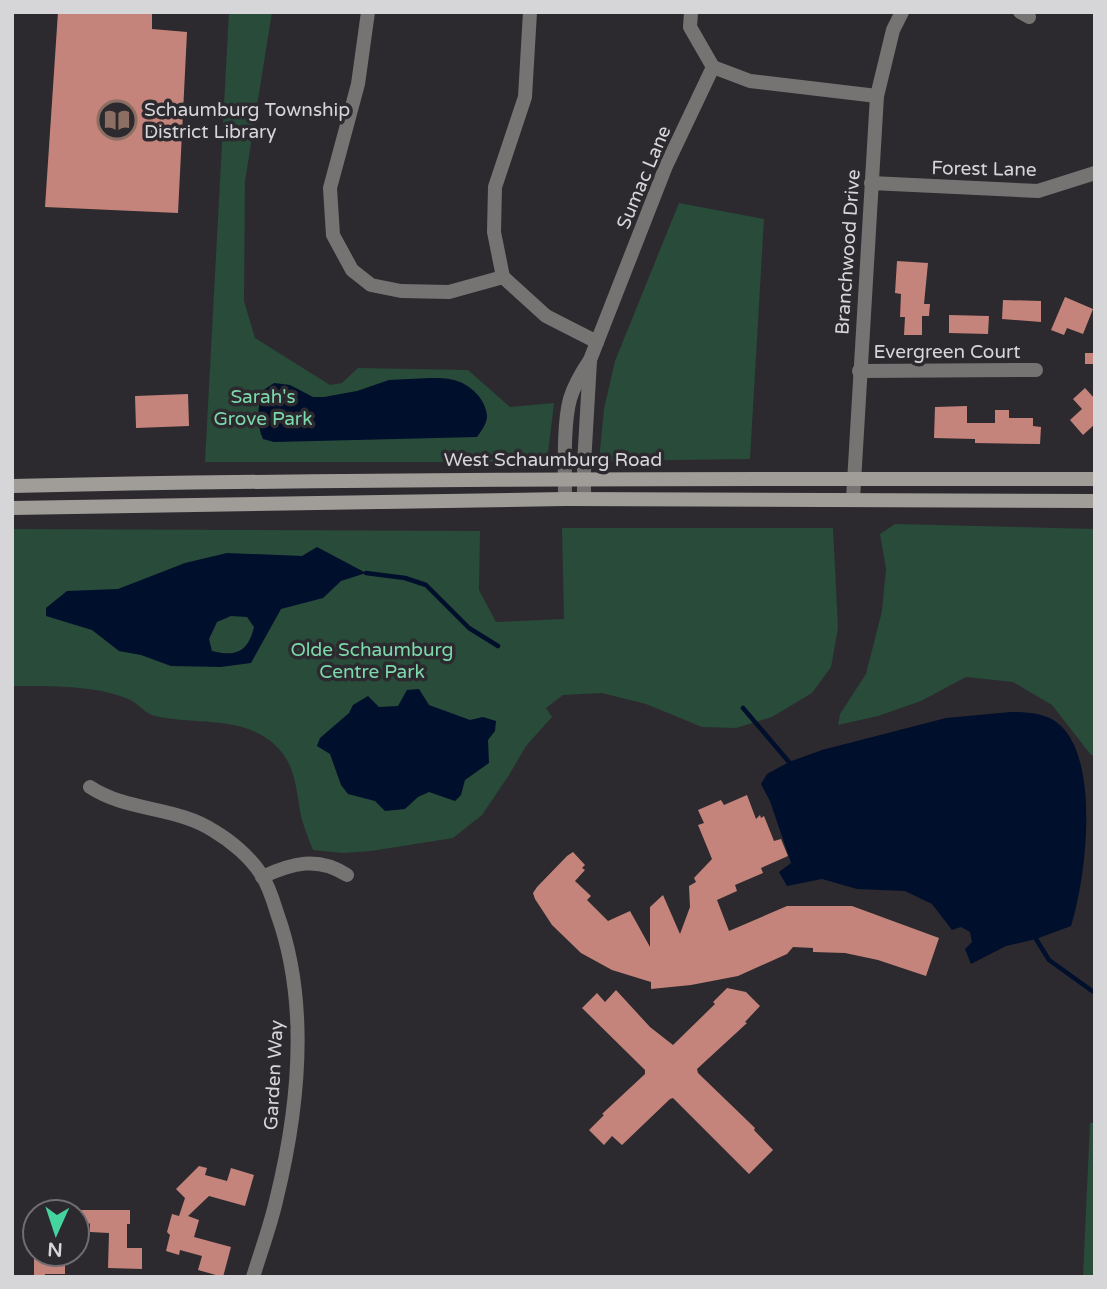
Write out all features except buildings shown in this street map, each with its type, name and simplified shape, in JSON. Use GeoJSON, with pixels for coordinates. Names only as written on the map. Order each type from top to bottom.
{"type":"FeatureCollection","features":[{"type":"Feature","properties":{"kind":"main road","name":"West Schaumburg Road"},"geometry":{"type":"LineString","coordinates":[[12,486],[187,481],[565,478],[1095,479]]}},
{"type":"Feature","properties":{"kind":"main road","name":"West Schaumburg Road"},"geometry":{"type":"LineString","coordinates":[[12,508],[584,498],[1095,501]]}},
{"type":"Feature","properties":{"kind":"street"},"geometry":{"type":"LineString","coordinates":[[368,12],[358,84],[330,188],[333,235],[352,270],[372,285],[401,291],[449,292],[503,277]]}},
{"type":"Feature","properties":{"kind":"street"},"geometry":{"type":"LineString","coordinates":[[530,12],[525,97],[495,187],[494,232],[503,277],[546,316],[597,342]]}},
{"type":"Feature","properties":{"kind":"street"},"geometry":{"type":"LineString","coordinates":[[691,12],[690,27],[713,67],[750,81],[877,96]]}},
{"type":"Feature","properties":{"kind":"street","name":"Branchwood Drive"},"geometry":{"type":"LineString","coordinates":[[853,499],[877,96],[892,30],[902,12]]}},
{"type":"Feature","properties":{"kind":"street","name":"Sumac Lane"},"geometry":{"type":"LineString","coordinates":[[565,499],[570,401],[590,360],[667,166],[713,67]]}},
{"type":"Feature","properties":{"kind":"street","name":"Forest Lane"},"geometry":{"type":"LineString","coordinates":[[871,183],[1038,191],[1095,173]]}},
{"type":"Feature","properties":{"kind":"street","name":"Sumac Lane"},"geometry":{"type":"LineString","coordinates":[[584,498],[590,360]]}},
{"type":"Feature","properties":{"kind":"street","name":"Evergreen Court"},"geometry":{"type":"LineString","coordinates":[[859,371],[1036,370]]}},
{"type":"Feature","properties":{"kind":"street","name":"Garden Way"},"geometry":{"type":"LineString","coordinates":[[90,787],[118,802],[190,818],[214,830],[250,861],[262,877],[289,948],[295,986],[298,1060],[293,1110],[282,1173],[267,1235],[253,1277]]}},
{"type":"Feature","properties":{"kind":"street"},"geometry":{"type":"LineString","coordinates":[[262,877],[281,868],[317,863],[333,866],[347,875]]}},
{"type":"Feature","properties":{"kind":"green space","name":"Sarah's Grove Park"},"geometry":{"type":"Polygon","coordinates":[[[229,12],[272,12],[245,181],[244,301],[255,338],[330,385],[342,383],[358,368],[468,370],[510,407],[554,403],[547,462],[205,462],[229,12]]]}},
{"type":"Feature","properties":{"kind":"green space"},"geometry":{"type":"Polygon","coordinates":[[[679,203],[764,219],[750,459],[599,461],[604,409],[615,361],[679,203]]]}},
{"type":"Feature","properties":{"kind":"green space"},"geometry":{"type":"Polygon","coordinates":[[[895,524],[1095,529],[1095,755],[1091,755],[1052,705],[1013,682],[966,677],[921,701],[878,716],[838,725],[840,714],[866,674],[882,611],[886,569],[880,534],[895,524]]]}},
{"type":"Feature","properties":{"kind":"green space","name":"Olde Schaumburg Centre Park"},"geometry":{"type":"Polygon","coordinates":[[[562,528],[833,528],[838,628],[831,667],[812,693],[772,717],[736,728],[702,727],[646,704],[602,693],[563,695],[546,708],[552,717],[526,746],[482,815],[453,838],[343,853],[313,850],[302,820],[294,777],[288,761],[270,741],[256,732],[224,723],[155,716],[128,699],[101,691],[71,687],[12,686],[12,529],[480,531],[479,590],[496,622],[564,619],[562,528]]]}},
{"type":"Feature","properties":{"kind":"green space"},"geometry":{"type":"Polygon","coordinates":[[[1090,1123],[1095,1123],[1095,1277],[1083,1277],[1090,1123]]]}},
{"type":"Feature","properties":{"kind":"water"},"geometry":{"type":"Polygon","coordinates":[[[430,378],[460,382],[480,398],[487,416],[477,437],[274,442],[263,439],[259,427],[262,391],[274,383],[290,385],[313,397],[324,397],[357,391],[389,380],[430,378]]]}},
{"type":"Feature","properties":{"kind":"water"},"geometry":{"type":"Polygon","coordinates":[[[317,547],[366,573],[341,581],[323,598],[281,609],[251,663],[221,667],[171,666],[141,655],[119,651],[92,630],[46,616],[46,608],[67,591],[118,589],[185,563],[227,553],[302,556],[317,547]],[[231,616],[217,622],[209,639],[212,651],[240,651],[248,642],[254,627],[247,617],[231,616]]]}},
{"type":"Feature","properties":{"kind":"water"},"geometry":{"type":"Polygon","coordinates":[[[419,689],[429,705],[470,720],[483,717],[496,721],[495,731],[488,740],[489,763],[465,780],[461,795],[455,801],[429,792],[418,797],[405,809],[385,811],[375,801],[348,794],[341,785],[330,754],[317,746],[320,738],[349,713],[353,705],[368,696],[379,707],[398,706],[407,690],[419,689]]]}},
{"type":"Feature","properties":{"kind":"water"},"geometry":{"type":"Polygon","coordinates":[[[1011,712],[1038,714],[1056,722],[1073,743],[1081,766],[1085,793],[1085,852],[1071,926],[1036,939],[1006,946],[971,964],[965,949],[972,942],[970,932],[961,927],[952,930],[932,904],[905,891],[857,889],[822,879],[787,886],[779,872],[791,863],[770,801],[761,784],[767,774],[789,762],[822,750],[946,718],[1011,712]]]}},
{"type":"Feature","properties":{"kind":"waterway"},"geometry":{"type":"LineString","coordinates":[[366,573],[405,578],[426,585],[469,628],[498,646]]}},
{"type":"Feature","properties":{"kind":"waterway"},"geometry":{"type":"LineString","coordinates":[[743,708],[789,762]]}},
{"type":"Feature","properties":{"kind":"waterway"},"geometry":{"type":"LineString","coordinates":[[1036,939],[1049,960],[1095,993]]}},
{"type":"Feature","properties":{"kind":"place","name":"Schaumburg Township District Library"},"geometry":{"type":"Point","coordinates":[117,120]}}]}
